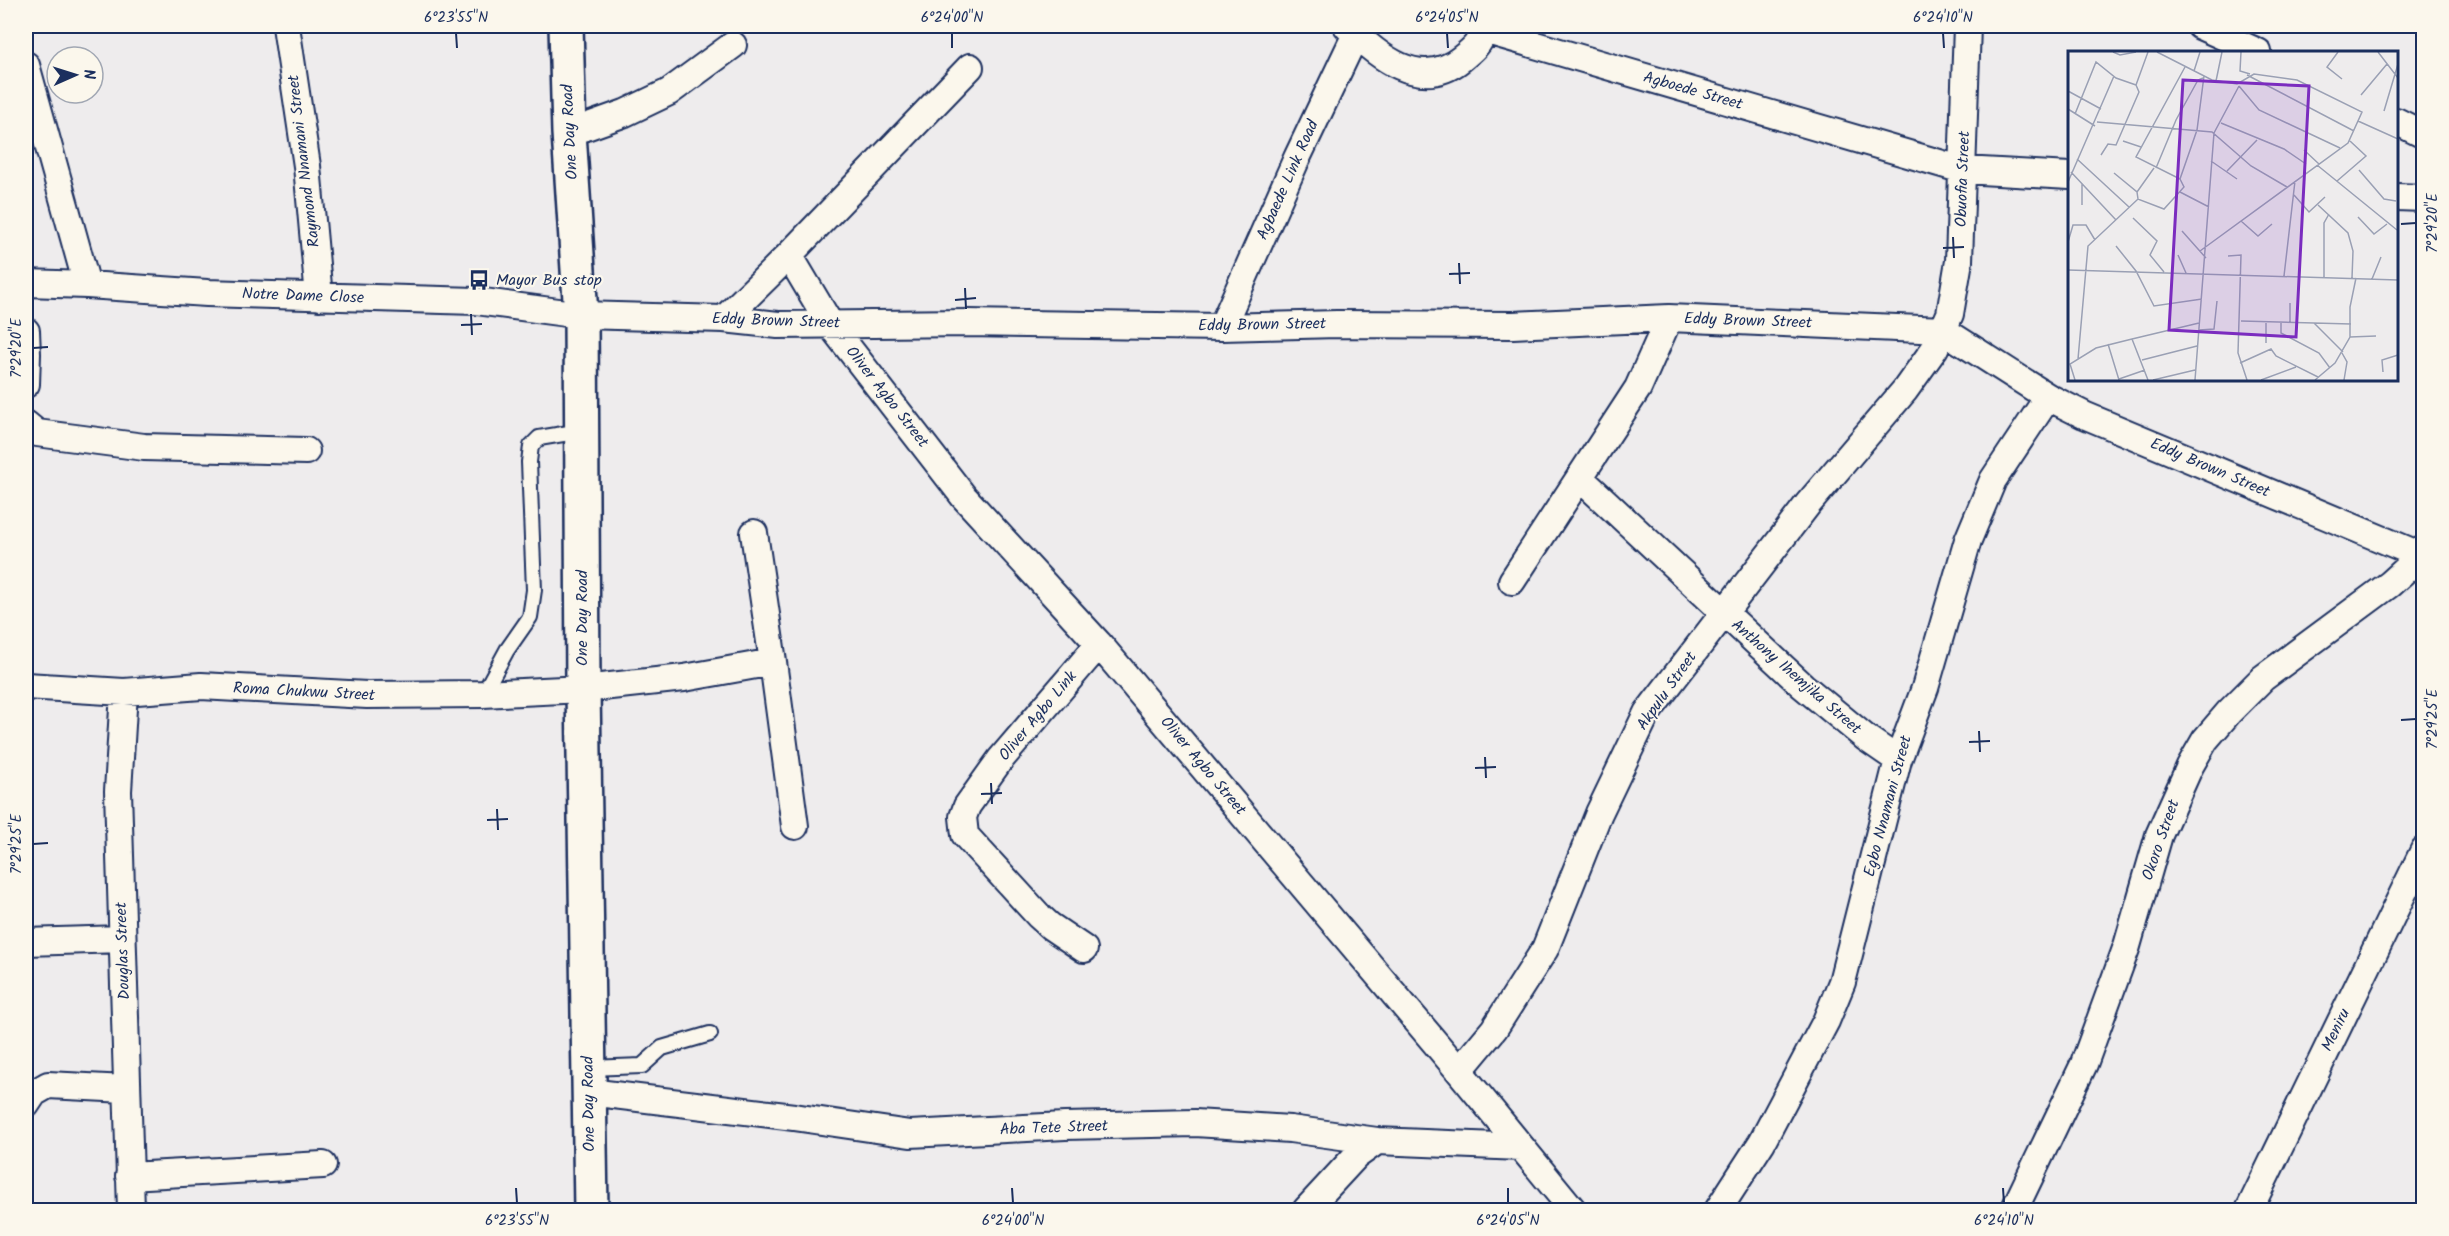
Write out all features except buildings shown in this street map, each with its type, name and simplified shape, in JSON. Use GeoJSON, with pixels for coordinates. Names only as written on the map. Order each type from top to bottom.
{"type":"FeatureCollection","features":[{"type":"Feature","properties":{"kind":"main road","name":"One Day Road"},"geometry":{"type":"LineString","coordinates":[[566,26],[568,134],[580,315],[591,1210]]}},
{"type":"Feature","properties":{"kind":"street","name":"Raymond Nnamani Street"},"geometry":{"type":"LineString","coordinates":[[286,26],[307,166],[319,297]]}},
{"type":"Feature","properties":{"kind":"street","name":"Obuofia Street"},"geometry":{"type":"LineString","coordinates":[[1939,339],[1950,315],[1955,295],[1961,235],[1967,26]]}},
{"type":"Feature","properties":{"kind":"street"},"geometry":{"type":"LineString","coordinates":[[2200,26],[2256,51]]}},
{"type":"Feature","properties":{"kind":"street","name":"Agboede Street"},"geometry":{"type":"LineString","coordinates":[[1352,30],[1400,66],[1422,73],[1444,70],[1453,65],[1480,40],[1483,28],[1963,170],[2068,176]]}},
{"type":"Feature","properties":{"kind":"street","name":"Agbaede Link Road"},"geometry":{"type":"LineString","coordinates":[[1222,327],[1352,30]]}},
{"type":"Feature","properties":{"kind":"street"},"geometry":{"type":"LineString","coordinates":[[568,134],[625,113],[669,92],[733,45]]}},
{"type":"Feature","properties":{"kind":"street"},"geometry":{"type":"LineString","coordinates":[[26,65],[87,285]]}},
{"type":"Feature","properties":{"kind":"street"},"geometry":{"type":"LineString","coordinates":[[723,319],[789,255],[970,67]]}},
{"type":"Feature","properties":{"kind":"street"},"geometry":{"type":"LineString","coordinates":[[2398,122],[2424,135]]}},
{"type":"Feature","properties":{"kind":"street"},"geometry":{"type":"LineString","coordinates":[[2398,197],[2424,198]]}},
{"type":"Feature","properties":{"kind":"street","name":"Oliver Agbo Street"},"geometry":{"type":"LineString","coordinates":[[789,255],[830,324],[964,497],[1099,644],[1459,1071],[1573,1210]]}},
{"type":"Feature","properties":{"kind":"street","name":"Notre Dame Close"},"geometry":{"type":"LineString","coordinates":[[26,283],[476,302],[580,315]]}},
{"type":"Feature","properties":{"kind":"street","name":"Eddy Brown Street"},"geometry":{"type":"LineString","coordinates":[[580,315],[723,319],[778,325],[968,323],[1222,327],[1337,324],[1514,325],[1669,318],[1939,339],[2085,415],[2423,555]]}},
{"type":"Feature","properties":{"kind":"street"},"geometry":{"type":"LineString","coordinates":[[1512,581],[1638,388],[1669,318]]}},
{"type":"Feature","properties":{"kind":"street"},"geometry":{"type":"LineString","coordinates":[[26,331],[26,384]]}},
{"type":"Feature","properties":{"kind":"street","name":"Akpulu Street"},"geometry":{"type":"LineString","coordinates":[[1459,1071],[1494,1029],[1545,949],[1599,813],[1647,713],[1672,677],[1725,614],[1808,504],[1905,390],[1939,339]]}},
{"type":"Feature","properties":{"kind":"street","name":"Egbo Nnamani Street"},"geometry":{"type":"LineString","coordinates":[[1718,1210],[1762,1142],[1826,1021],[1838,992],[1885,818],[1898,759],[1925,688],[1974,524],[1993,480],[2048,397]]}},
{"type":"Feature","properties":{"kind":"street"},"geometry":{"type":"LineString","coordinates":[[26,424],[37,433],[144,447],[306,451]]}},
{"type":"Feature","properties":{"kind":"street","name":"Anthony Ihemjika Street"},"geometry":{"type":"LineString","coordinates":[[1580,478],[1811,693],[1866,738],[1898,759]]}},
{"type":"Feature","properties":{"kind":"street"},"geometry":{"type":"LineString","coordinates":[[754,533],[795,826]]}},
{"type":"Feature","properties":{"kind":"street","name":"Okoro Street"},"geometry":{"type":"LineString","coordinates":[[2014,1210],[2084,1064],[2127,946],[2159,836],[2200,749],[2229,712],[2264,678],[2390,584],[2423,555]]}},
{"type":"Feature","properties":{"kind":"street","name":"Oliver Agbo Link"},"geometry":{"type":"LineString","coordinates":[[1084,949],[1039,916],[965,835],[963,817],[967,806],[1000,760],[1099,644]]}},
{"type":"Feature","properties":{"kind":"street","name":"Roma Chukwu Street"},"geometry":{"type":"LineString","coordinates":[[26,686],[124,692],[201,686],[367,695],[483,694],[583,688],[684,678],[773,662]]}},
{"type":"Feature","properties":{"kind":"street","name":"Douglas Street"},"geometry":{"type":"LineString","coordinates":[[124,692],[118,791],[131,1210]]}},
{"type":"Feature","properties":{"kind":"street","name":"Meniru"},"geometry":{"type":"LineString","coordinates":[[2249,1210],[2424,850]]}},
{"type":"Feature","properties":{"kind":"street"},"geometry":{"type":"LineString","coordinates":[[26,942],[122,939]]}},
{"type":"Feature","properties":{"kind":"street","name":"Aba Tete Street"},"geometry":{"type":"LineString","coordinates":[[589,1080],[794,1117],[910,1134],[1065,1126],[1195,1123],[1290,1130],[1377,1141],[1521,1147]]}},
{"type":"Feature","properties":{"kind":"street"},"geometry":{"type":"LineString","coordinates":[[26,1105],[34,1093],[48,1085],[126,1089]]}},
{"type":"Feature","properties":{"kind":"street"},"geometry":{"type":"LineString","coordinates":[[1306,1210],[1356,1156],[1377,1141]]}},
{"type":"Feature","properties":{"kind":"street"},"geometry":{"type":"LineString","coordinates":[[129,1176],[323,1166]]}},
{"type":"Feature","properties":{"kind":"lane"},"geometry":{"type":"LineString","coordinates":[[483,694],[507,650],[530,617],[534,590],[529,462],[531,446],[539,438],[581,430]]}},
{"type":"Feature","properties":{"kind":"lane"},"geometry":{"type":"LineString","coordinates":[[589,1080],[642,1066],[662,1048],[710,1034]]}},
{"type":"Feature","properties":{"kind":"place","name":"Mayor Bus stop"},"geometry":{"type":"Point","coordinates":[479,280]}}]}
